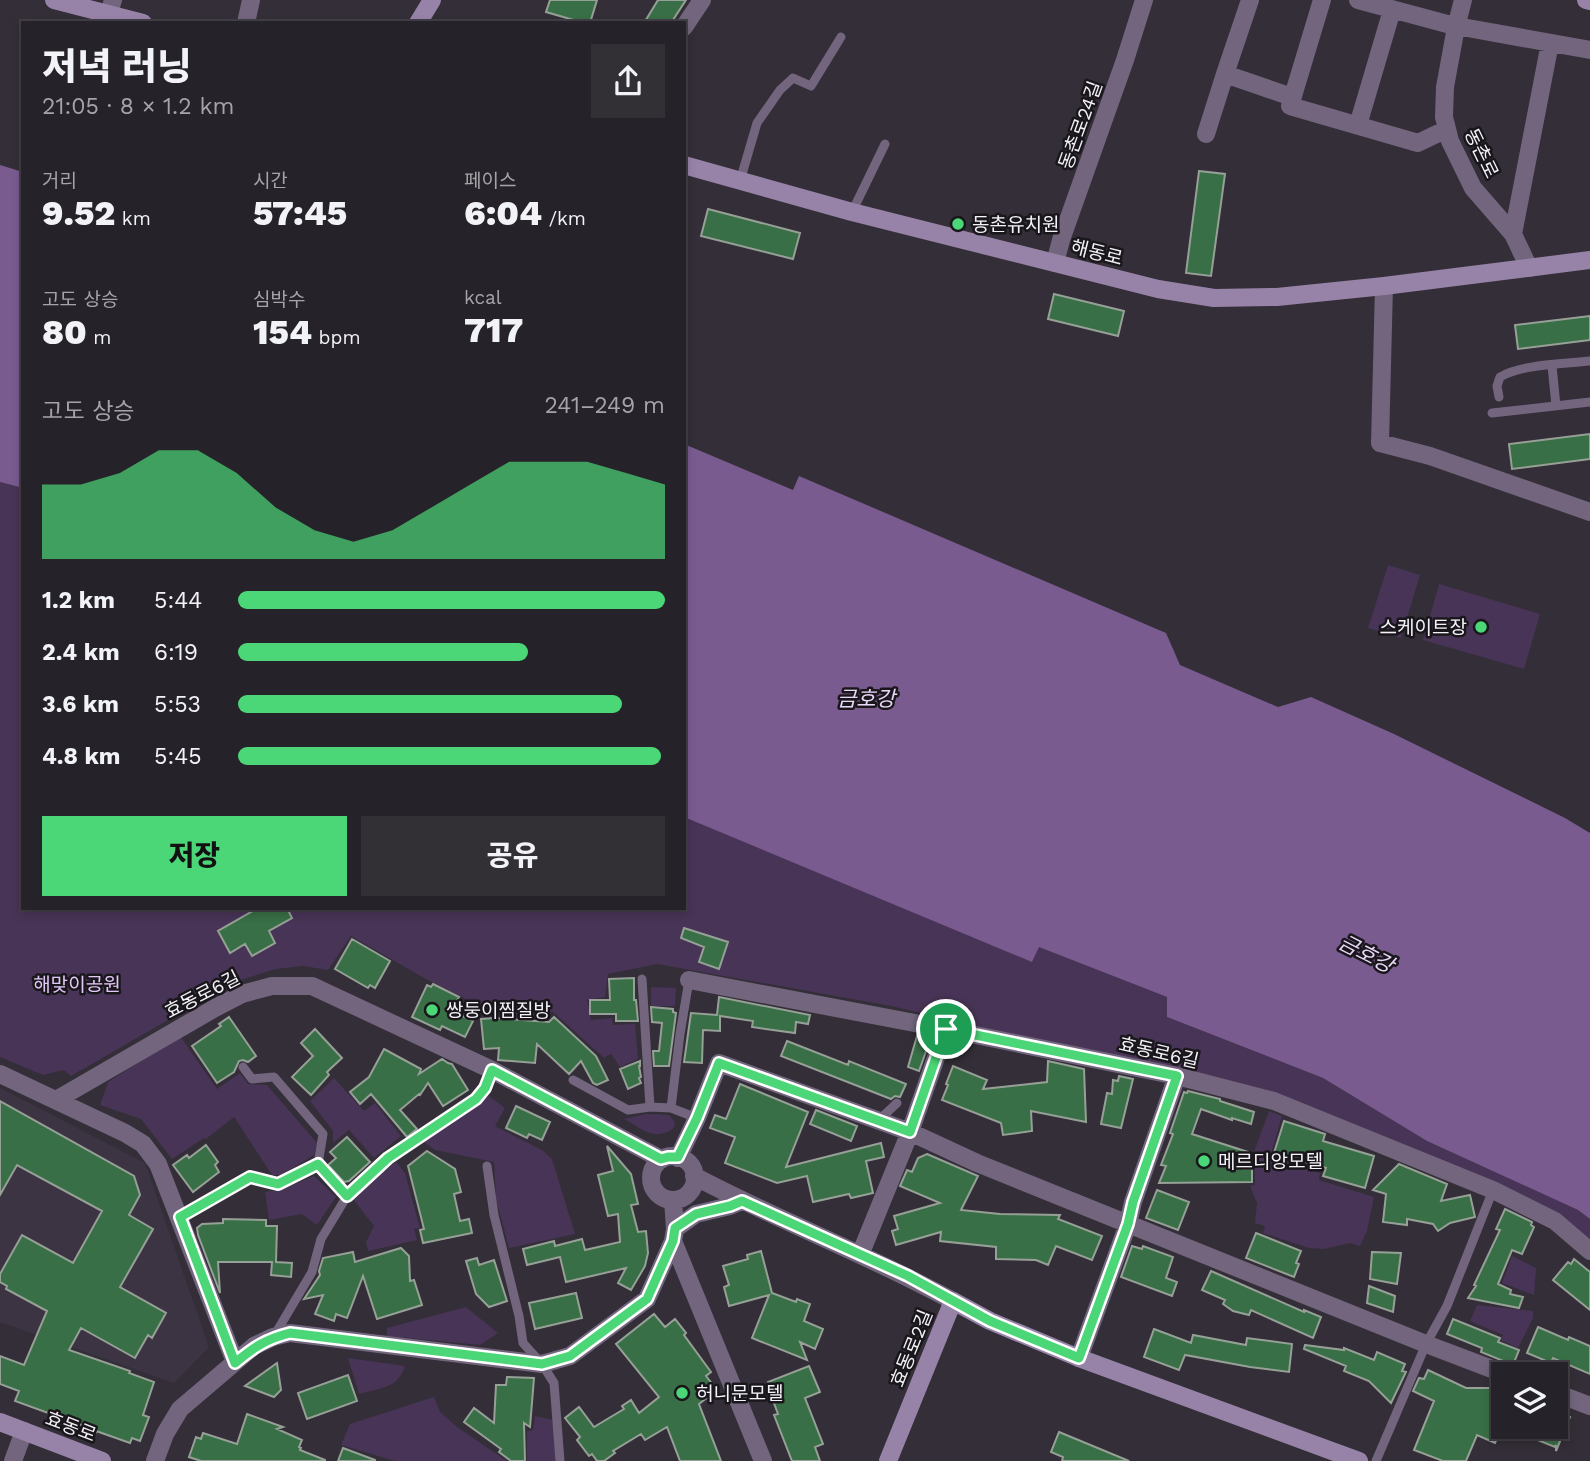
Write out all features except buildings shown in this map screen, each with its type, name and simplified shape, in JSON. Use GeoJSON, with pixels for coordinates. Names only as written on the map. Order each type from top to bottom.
{"type":"FeatureCollection","features":[{"type":"Feature","properties":{"kind":"street"},"geometry":{"type":"LineString","coordinates":[[54,0],[137,21]]}},
{"type":"Feature","properties":{"kind":"street"},"geometry":{"type":"LineString","coordinates":[[246,21],[251,0]]}},
{"type":"Feature","properties":{"kind":"street"},"geometry":{"type":"LineString","coordinates":[[419,21],[432,0]]}},
{"type":"Feature","properties":{"kind":"street"},"geometry":{"type":"LineString","coordinates":[[686,24],[702,0]]}},
{"type":"Feature","properties":{"kind":"street","name":"동촌로24길"},"geometry":{"type":"LineString","coordinates":[[1055,263],[1144,0]]}},
{"type":"Feature","properties":{"kind":"street"},"geometry":{"type":"LineString","coordinates":[[1206,134],[1250,0]]}},
{"type":"Feature","properties":{"kind":"street"},"geometry":{"type":"LineString","coordinates":[[1322,0],[1290,106],[1418,143],[1447,129]]}},
{"type":"Feature","properties":{"kind":"street"},"geometry":{"type":"LineString","coordinates":[[1357,0],[1456,27],[1590,50]]}},
{"type":"Feature","properties":{"kind":"street","name":"동촌로"},"geometry":{"type":"LineString","coordinates":[[1463,0],[1444,87],[1444,117],[1450,141],[1473,188],[1513,234],[1529,268]]}},
{"type":"Feature","properties":{"kind":"street"},"geometry":{"type":"LineString","coordinates":[[1358,125],[1392,10]]}},
{"type":"Feature","properties":{"kind":"street"},"geometry":{"type":"LineString","coordinates":[[1513,234],[1550,43]]}},
{"type":"Feature","properties":{"kind":"street"},"geometry":{"type":"LineString","coordinates":[[1225,74],[1292,97]]}},
{"type":"Feature","properties":{"kind":"street","name":"해동로"},"geometry":{"type":"LineString","coordinates":[[686,165],[852,212],[1158,289],[1214,298],[1277,297],[1590,260]]}},
{"type":"Feature","properties":{"kind":"street"},"geometry":{"type":"LineString","coordinates":[[1384,286],[1380,443],[1430,456],[1590,512]]}},
{"type":"Feature","properties":{"kind":"street","name":"효동로6길"},"geometry":{"type":"LineString","coordinates":[[690,980],[1177,1076],[1274,1101],[1493,1190],[1555,1221],[1590,1251]]}},
{"type":"Feature","properties":{"kind":"street","name":"효동로6길"},"geometry":{"type":"LineString","coordinates":[[56,1100],[243,994],[272,986],[312,986],[492,1070],[669,1158]]}},
{"type":"Feature","properties":{"kind":"street"},"geometry":{"type":"LineString","coordinates":[[860,1255],[910,1132],[946,1029]]}},
{"type":"Feature","properties":{"kind":"street"},"geometry":{"type":"LineString","coordinates":[[669,1158],[688,1163],[694,1176],[691,1190],[680,1199],[660,1196],[652,1184],[652,1170],[669,1158],[697,1118],[719,1063],[910,1132],[977,1163],[1491,1369]]}},
{"type":"Feature","properties":{"kind":"street"},"geometry":{"type":"LineString","coordinates":[[0,1074],[143,1144],[158,1164],[235,1363]]}},
{"type":"Feature","properties":{"kind":"street"},"geometry":{"type":"LineString","coordinates":[[1079,1358],[1128,1224],[1133,1202],[1177,1076]]}},
{"type":"Feature","properties":{"kind":"street"},"geometry":{"type":"LineString","coordinates":[[694,1176],[742,1201],[908,1276],[953,1301]]}},
{"type":"Feature","properties":{"kind":"street"},"geometry":{"type":"LineString","coordinates":[[673,1200],[674,1235],[763,1461]]}},
{"type":"Feature","properties":{"kind":"street"},"geometry":{"type":"LineString","coordinates":[[155,1461],[165,1434],[180,1409],[254,1346],[273,1337],[290,1333],[542,1364],[570,1356],[647,1299],[674,1235],[696,1214],[742,1201]]}},
{"type":"Feature","properties":{"kind":"street","name":"효동로2길"},"geometry":{"type":"LineString","coordinates":[[888,1461],[953,1301],[990,1321],[1079,1358],[1359,1461]]}},
{"type":"Feature","properties":{"kind":"street"},"geometry":{"type":"LineString","coordinates":[[1568,1398],[1590,1406]]}},
{"type":"Feature","properties":{"kind":"street","name":"효동로"},"geometry":{"type":"LineString","coordinates":[[0,1422],[24,1431],[67,1455],[102,1461]]}},
{"type":"Feature","properties":{"kind":"street","name":"효동로"},"geometry":{"type":"LineString","coordinates":[[13,1461],[24,1431]]}},
{"type":"Feature","properties":{"kind":"lane"},"geometry":{"type":"LineString","coordinates":[[740,181],[757,123],[764,112],[780,90],[793,78],[811,86],[841,37]]}},
{"type":"Feature","properties":{"kind":"lane"},"geometry":{"type":"LineString","coordinates":[[852,212],[885,144]]}},
{"type":"Feature","properties":{"kind":"lane"},"geometry":{"type":"LineString","coordinates":[[1499,397],[1497,386],[1500,377],[1508,372],[1590,362]]}},
{"type":"Feature","properties":{"kind":"lane"},"geometry":{"type":"LineString","coordinates":[[1552,366],[1556,406]]}},
{"type":"Feature","properties":{"kind":"lane"},"geometry":{"type":"LineString","coordinates":[[1492,413],[1590,402]]}},
{"type":"Feature","properties":{"kind":"lane"},"geometry":{"type":"LineString","coordinates":[[642,979],[650,1107]]}},
{"type":"Feature","properties":{"kind":"lane"},"geometry":{"type":"LineString","coordinates":[[671,1108],[690,980]]}},
{"type":"Feature","properties":{"kind":"lane"},"geometry":{"type":"LineString","coordinates":[[243,1067],[252,1079],[274,1077],[323,1134],[318,1164]]}},
{"type":"Feature","properties":{"kind":"lane"},"geometry":{"type":"LineString","coordinates":[[273,1337],[312,1272],[321,1239],[347,1196],[388,1158],[476,1099],[485,1088],[492,1070]]}},
{"type":"Feature","properties":{"kind":"lane"},"geometry":{"type":"LineString","coordinates":[[573,1080],[628,1110],[671,1108],[697,1118]]}},
{"type":"Feature","properties":{"kind":"lane"},"geometry":{"type":"LineString","coordinates":[[879,1121],[897,1103]]}},
{"type":"Feature","properties":{"kind":"lane"},"geometry":{"type":"LineString","coordinates":[[318,1164],[347,1196]]}},
{"type":"Feature","properties":{"kind":"lane"},"geometry":{"type":"LineString","coordinates":[[180,1217],[250,1177],[278,1184],[318,1164]]}},
{"type":"Feature","properties":{"kind":"lane"},"geometry":{"type":"LineString","coordinates":[[487,1166],[494,1215],[523,1343],[542,1364],[554,1383],[560,1461]]}},
{"type":"Feature","properties":{"kind":"lane"},"geometry":{"type":"LineString","coordinates":[[1376,1461],[1426,1344],[1447,1306],[1493,1190]]}},
{"type":"Feature","properties":{"kind":"shaded area"},"geometry":{"type":"Polygon","coordinates":[[[0,1088],[145,1163],[209,1347],[174,1383],[0,1322],[0,1088]]]}},
{"type":"Feature","properties":{"kind":"green space","name":"해맞이공원"},"geometry":{"type":"Polygon","coordinates":[[[0,482],[21,487],[21,910],[686,910],[686,817],[1033,961],[1038,946],[1167,997],[1167,1017],[1323,1078],[1427,1141],[1578,1210],[1590,1219],[1590,1246],[1351,1127],[1117,1059],[891,1006],[657,964],[608,974],[605,997],[587,1000],[591,1020],[612,1018],[613,1025],[635,1024],[638,1059],[620,1067],[611,1054],[604,1058],[552,1011],[543,1020],[480,1006],[351,936],[328,970],[303,966],[276,969],[234,982],[71,1076],[64,1070],[43,1075],[0,1057],[0,482]]]}},
{"type":"Feature","properties":{"kind":"green space"},"geometry":{"type":"Polygon","coordinates":[[[1388,565],[1420,575],[1401,638],[1368,628],[1388,565]]]}},
{"type":"Feature","properties":{"kind":"green space","name":"스케이트장"},"geometry":{"type":"Polygon","coordinates":[[[1439,584],[1540,614],[1524,669],[1423,640],[1439,584]]]}},
{"type":"Feature","properties":{"kind":"green space"},"geometry":{"type":"Polygon","coordinates":[[[651,987],[676,988],[675,1006],[651,1006],[651,987]]]}},
{"type":"Feature","properties":{"kind":"green space"},"geometry":{"type":"Polygon","coordinates":[[[180,1036],[217,1089],[240,1073],[248,1084],[267,1085],[317,1143],[314,1155],[281,1175],[272,1175],[234,1117],[206,1139],[172,1159],[141,1119],[100,1105],[108,1082],[180,1036]]]}},
{"type":"Feature","properties":{"kind":"green space"},"geometry":{"type":"Polygon","coordinates":[[[334,1078],[364,1111],[375,1103],[401,1136],[374,1158],[349,1130],[333,1143],[333,1131],[310,1101],[334,1078]]]}},
{"type":"Feature","properties":{"kind":"green space"},"geometry":{"type":"Polygon","coordinates":[[[489,1096],[505,1108],[495,1126],[542,1150],[552,1159],[575,1234],[509,1248],[496,1199],[494,1162],[435,1150],[421,1140],[489,1096]]]}},
{"type":"Feature","properties":{"kind":"green space"},"geometry":{"type":"Polygon","coordinates":[[[1269,1111],[1282,1116],[1271,1154],[1320,1173],[1319,1180],[1374,1197],[1367,1231],[1360,1246],[1350,1243],[1324,1249],[1309,1248],[1263,1233],[1265,1226],[1255,1223],[1257,1203],[1250,1186],[1255,1185],[1254,1152],[1269,1111]]]}},
{"type":"Feature","properties":{"kind":"green space"},"geometry":{"type":"Polygon","coordinates":[[[646,1114],[669,1115],[675,1122],[674,1128],[654,1134],[624,1119],[646,1114]]]}},
{"type":"Feature","properties":{"kind":"green space"},"geometry":{"type":"Polygon","coordinates":[[[396,1162],[405,1173],[420,1228],[414,1229],[417,1240],[368,1251],[366,1242],[374,1226],[353,1199],[366,1185],[396,1162]]]}},
{"type":"Feature","properties":{"kind":"green space"},"geometry":{"type":"Polygon","coordinates":[[[314,1176],[336,1197],[317,1225],[302,1214],[269,1220],[265,1192],[283,1189],[314,1176]]]}},
{"type":"Feature","properties":{"kind":"green space"},"geometry":{"type":"Polygon","coordinates":[[[1512,1256],[1536,1268],[1534,1295],[1502,1283],[1512,1256]]]}},
{"type":"Feature","properties":{"kind":"green space"},"geometry":{"type":"Polygon","coordinates":[[[1477,1305],[1533,1311],[1533,1318],[1518,1348],[1501,1340],[1503,1335],[1470,1321],[1477,1305]]]}},
{"type":"Feature","properties":{"kind":"green space"},"geometry":{"type":"Polygon","coordinates":[[[466,1307],[498,1333],[480,1345],[387,1336],[387,1328],[466,1307]]]}},
{"type":"Feature","properties":{"kind":"green space"},"geometry":{"type":"Polygon","coordinates":[[[348,1358],[405,1366],[402,1374],[393,1383],[359,1394],[348,1358]]]}},
{"type":"Feature","properties":{"kind":"green space"},"geometry":{"type":"Polygon","coordinates":[[[434,1397],[440,1412],[457,1427],[507,1461],[395,1461],[341,1445],[350,1424],[434,1397]]]}},
{"type":"Feature","properties":{"kind":"green space"},"geometry":{"type":"Polygon","coordinates":[[[535,1416],[553,1420],[557,1461],[527,1461],[527,1431],[533,1430],[535,1416]]]}},
{"type":"Feature","properties":{"kind":"water"},"geometry":{"type":"Polygon","coordinates":[[[0,165],[21,171],[21,487],[0,482],[0,165]]]}},
{"type":"Feature","properties":{"kind":"water","name":"금호강"},"geometry":{"type":"Polygon","coordinates":[[[686,445],[793,490],[799,476],[1166,633],[1180,665],[1278,707],[1311,697],[1394,734],[1565,818],[1590,833],[1590,1219],[1578,1210],[1427,1141],[1323,1078],[1167,1017],[1167,997],[1039,947],[1032,962],[686,818],[686,445]]]}},
{"type":"Feature","properties":{"kind":"place","name":"동촌유치원"},"geometry":{"type":"Point","coordinates":[958,224]}},
{"type":"Feature","properties":{"kind":"place","name":"스케이트장"},"geometry":{"type":"Point","coordinates":[1481,627]}},
{"type":"Feature","properties":{"kind":"place","name":"쌍둥이찜질방"},"geometry":{"type":"Point","coordinates":[432,1010]}},
{"type":"Feature","properties":{"kind":"place","name":"메르디앙모텔"},"geometry":{"type":"Point","coordinates":[1204,1161]}},
{"type":"Feature","properties":{"kind":"place","name":"허니문모텔"},"geometry":{"type":"Point","coordinates":[682,1393]}},
{"type":"Feature","properties":{"kind":"route"},"geometry":{"type":"LineString","coordinates":[[946,1029],[1177,1076],[1133,1202],[1128,1224],[1079,1358],[990,1321],[908,1276],[742,1201],[696,1214],[675,1228],[673,1241],[647,1299],[570,1356],[542,1364],[290,1333],[254,1346],[235,1363],[180,1217],[250,1177],[278,1184],[318,1164],[347,1196],[388,1158],[476,1099],[485,1088],[492,1070],[661,1159],[678,1157],[719,1063],[910,1132],[946,1029]]}}]}
